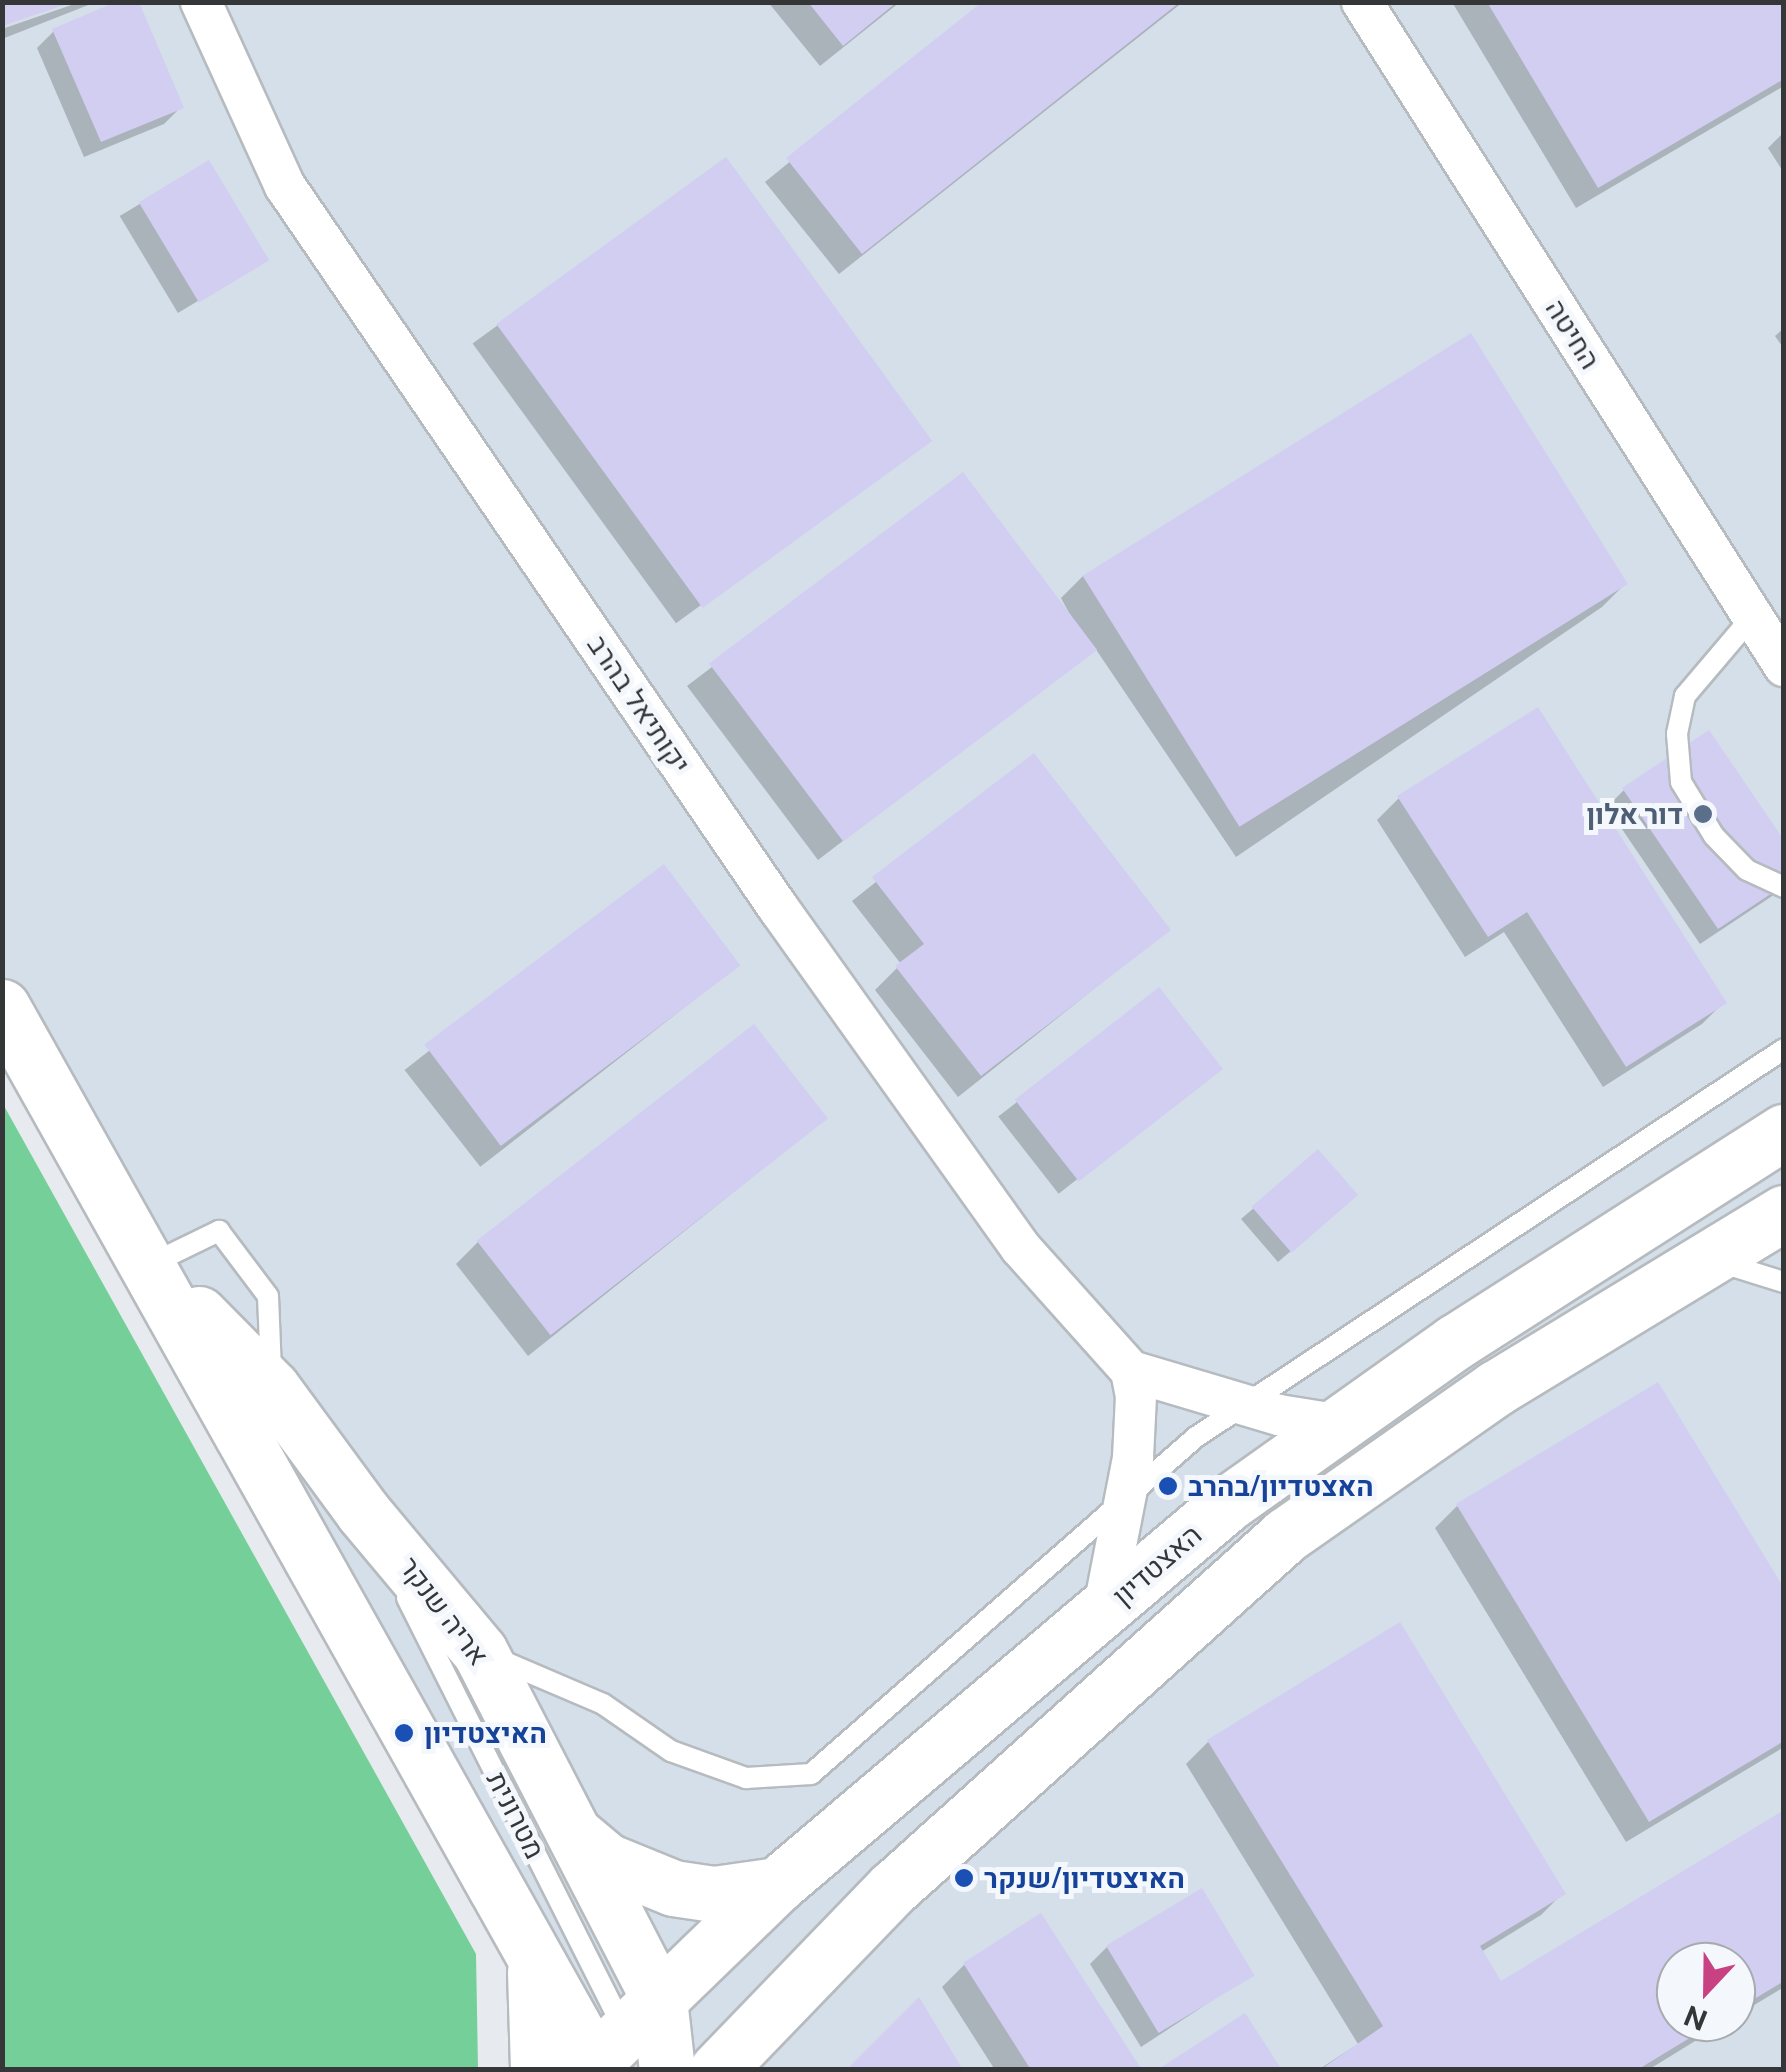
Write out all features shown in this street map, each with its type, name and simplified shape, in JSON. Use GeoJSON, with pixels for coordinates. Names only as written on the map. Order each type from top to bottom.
{"type":"FeatureCollection","features":[{"type":"Feature","properties":{"kind":"main road","name":"אריה שנקר"},"geometry":{"type":"LineString","coordinates":[[2,1007],[151,1264],[529,1950],[614,2050],[667,2070]]}},
{"type":"Feature","properties":{"kind":"main road","name":"האצטדיון"},"geometry":{"type":"LineString","coordinates":[[614,2050],[777,1885],[1228,1504],[1335,1424],[1784,1132]]}},
{"type":"Feature","properties":{"kind":"main road"},"geometry":{"type":"LineString","coordinates":[[716,2070],[892,1888],[1286,1534],[1496,1388],[1784,1214]]}},
{"type":"Feature","properties":{"kind":"main road","name":"אריה שנקר"},"geometry":{"type":"LineString","coordinates":[[151,1264],[272,1388],[363,1512],[480,1652],[574,1834],[614,2050]]}},
{"type":"Feature","properties":{"kind":"main road"},"geometry":{"type":"LineString","coordinates":[[574,1834],[607,1861],[673,1888],[714,1894],[777,1885]]}},
{"type":"Feature","properties":{"kind":"main road"},"geometry":{"type":"LineString","coordinates":[[529,1950],[540,2007],[538,2070]]}},
{"type":"Feature","properties":{"kind":"street","name":"יקותיאל בהרב"},"geometry":{"type":"LineString","coordinates":[[201,2],[285,186],[779,909],[1009,1231],[1130,1371]]}},
{"type":"Feature","properties":{"kind":"street","name":"החיטה"},"geometry":{"type":"LineString","coordinates":[[1362,2],[1784,666]]}},
{"type":"Feature","properties":{"kind":"street"},"geometry":{"type":"LineString","coordinates":[[1103,1612],[1137,1423],[1130,1371],[1244,1406],[1335,1424]]}},
{"type":"Feature","properties":{"kind":"lane"},"geometry":{"type":"LineString","coordinates":[[1752,617],[1686,696],[1678,734],[1681,782],[1714,836],[1747,870],[1784,887]]}},
{"type":"Feature","properties":{"kind":"lane"},"geometry":{"type":"LineString","coordinates":[[480,1652],[574,1690],[671,1750],[727,1772],[746,1778],[811,1774],[1196,1437],[1784,1049]]}},
{"type":"Feature","properties":{"kind":"lane"},"geometry":{"type":"LineString","coordinates":[[151,1264],[220,1230],[268,1296],[272,1388]]}},
{"type":"Feature","properties":{"kind":"lane"},"geometry":{"type":"LineString","coordinates":[[1709,1259],[1784,1282]]}},
{"type":"Feature","properties":{"kind":"lane","name":"מטרונית"},"geometry":{"type":"LineString","coordinates":[[363,1512],[614,2050]]}},
{"type":"Feature","properties":{"kind":"shaded area"},"geometry":{"type":"Polygon","coordinates":[[[2,3],[1783,3],[1783,2069],[596,2069],[3,1000],[2,3]]]}},
{"type":"Feature","properties":{"kind":"green space"},"geometry":{"type":"Polygon","coordinates":[[[3,1104],[476,1954],[478,2069],[3,2069],[3,1104]]]}},
{"type":"Feature","properties":{"kind":"building"},"geometry":{"type":"Polygon","coordinates":[[[2,2],[70,2],[70,3],[2,26],[2,2]]]}},
{"type":"Feature","properties":{"kind":"building"},"geometry":{"type":"Polygon","coordinates":[[[116,2],[139,2],[184,108],[101,142],[52,29],[116,2]]]}},
{"type":"Feature","properties":{"kind":"building"},"geometry":{"type":"Polygon","coordinates":[[[808,2],[897,2],[843,46],[808,2]]]}},
{"type":"Feature","properties":{"kind":"building"},"geometry":{"type":"Polygon","coordinates":[[[982,2],[1180,2],[862,254],[786,158],[982,2]]]}},
{"type":"Feature","properties":{"kind":"building"},"geometry":{"type":"Polygon","coordinates":[[[1487,2],[1784,2],[1784,79],[1598,188],[1487,2]]]}},
{"type":"Feature","properties":{"kind":"building"},"geometry":{"type":"Polygon","coordinates":[[[726,157],[932,441],[703,608],[496,324],[726,157]]]}},
{"type":"Feature","properties":{"kind":"building"},"geometry":{"type":"Polygon","coordinates":[[[209,160],[269,260],[199,303],[139,202],[209,160]]]}},
{"type":"Feature","properties":{"kind":"building"},"geometry":{"type":"Polygon","coordinates":[[[1471,333],[1628,584],[1239,827],[1083,576],[1471,333]]]}},
{"type":"Feature","properties":{"kind":"building"},"geometry":{"type":"Polygon","coordinates":[[[963,472],[1097,650],[843,841],[709,663],[963,472]]]}},
{"type":"Feature","properties":{"kind":"building"},"geometry":{"type":"Polygon","coordinates":[[[1538,707],[1727,1003],[1626,1067],[1527,912],[1488,937],[1397,796],[1538,707]]]}},
{"type":"Feature","properties":{"kind":"building","name":"דור אלון"},"geometry":{"type":"Polygon","coordinates":[[[1709,730],[1784,840],[1784,885],[1718,929],[1622,788],[1709,730]]]}},
{"type":"Feature","properties":{"kind":"building"},"geometry":{"type":"Polygon","coordinates":[[[1034,753],[1171,930],[981,1076],[895,966],[924,944],[872,877],[1034,753]]]}},
{"type":"Feature","properties":{"kind":"building"},"geometry":{"type":"Polygon","coordinates":[[[664,864],[740,965],[501,1146],[424,1045],[664,864]]]}},
{"type":"Feature","properties":{"kind":"building"},"geometry":{"type":"Polygon","coordinates":[[[1159,987],[1223,1069],[1079,1182],[1015,1100],[1159,987]]]}},
{"type":"Feature","properties":{"kind":"building"},"geometry":{"type":"Polygon","coordinates":[[[754,1024],[828,1119],[550,1335],[477,1241],[754,1024]]]}},
{"type":"Feature","properties":{"kind":"building"},"geometry":{"type":"Polygon","coordinates":[[[1318,1149],[1358,1195],[1292,1253],[1252,1207],[1318,1149]]]}},
{"type":"Feature","properties":{"kind":"building"},"geometry":{"type":"Polygon","coordinates":[[[1658,1382],[1784,1588],[1784,1741],[1649,1822],[1456,1504],[1658,1382]]]}},
{"type":"Feature","properties":{"kind":"building"},"geometry":{"type":"Polygon","coordinates":[[[1400,1622],[1566,1894],[1480,1946],[1501,1981],[1784,1810],[1784,1981],[1756,1998],[1756,1942],[1656,1942],[1656,2042],[1683,2042],[1637,2070],[1320,2070],[1383,2026],[1207,1740],[1400,1622]]]}},
{"type":"Feature","properties":{"kind":"building"},"geometry":{"type":"Polygon","coordinates":[[[1202,1888],[1255,1975],[1159,2033],[1106,1946],[1202,1888]]]}},
{"type":"Feature","properties":{"kind":"building"},"geometry":{"type":"Polygon","coordinates":[[[1041,1913],[1142,2070],[1031,2070],[963,1963],[1041,1913]]]}},
{"type":"Feature","properties":{"kind":"building"},"geometry":{"type":"Polygon","coordinates":[[[919,1997],[963,2070],[846,2070],[919,1997]]]}},
{"type":"Feature","properties":{"kind":"building"},"geometry":{"type":"Polygon","coordinates":[[[1245,2013],[1282,2070],[1157,2070],[1245,2013]]]}},
{"type":"Feature","properties":{"kind":"place","name":"דור אלון"},"geometry":{"type":"Point","coordinates":[1703,814]}},
{"type":"Feature","properties":{"kind":"place","name":"האצטדיון/בהרב"},"geometry":{"type":"Point","coordinates":[1168,1486]}},
{"type":"Feature","properties":{"kind":"place","name":"האיצטדיון"},"geometry":{"type":"Point","coordinates":[404,1733]}},
{"type":"Feature","properties":{"kind":"place","name":"האיצטדיון/שנקר"},"geometry":{"type":"Point","coordinates":[964,1878]}}]}
